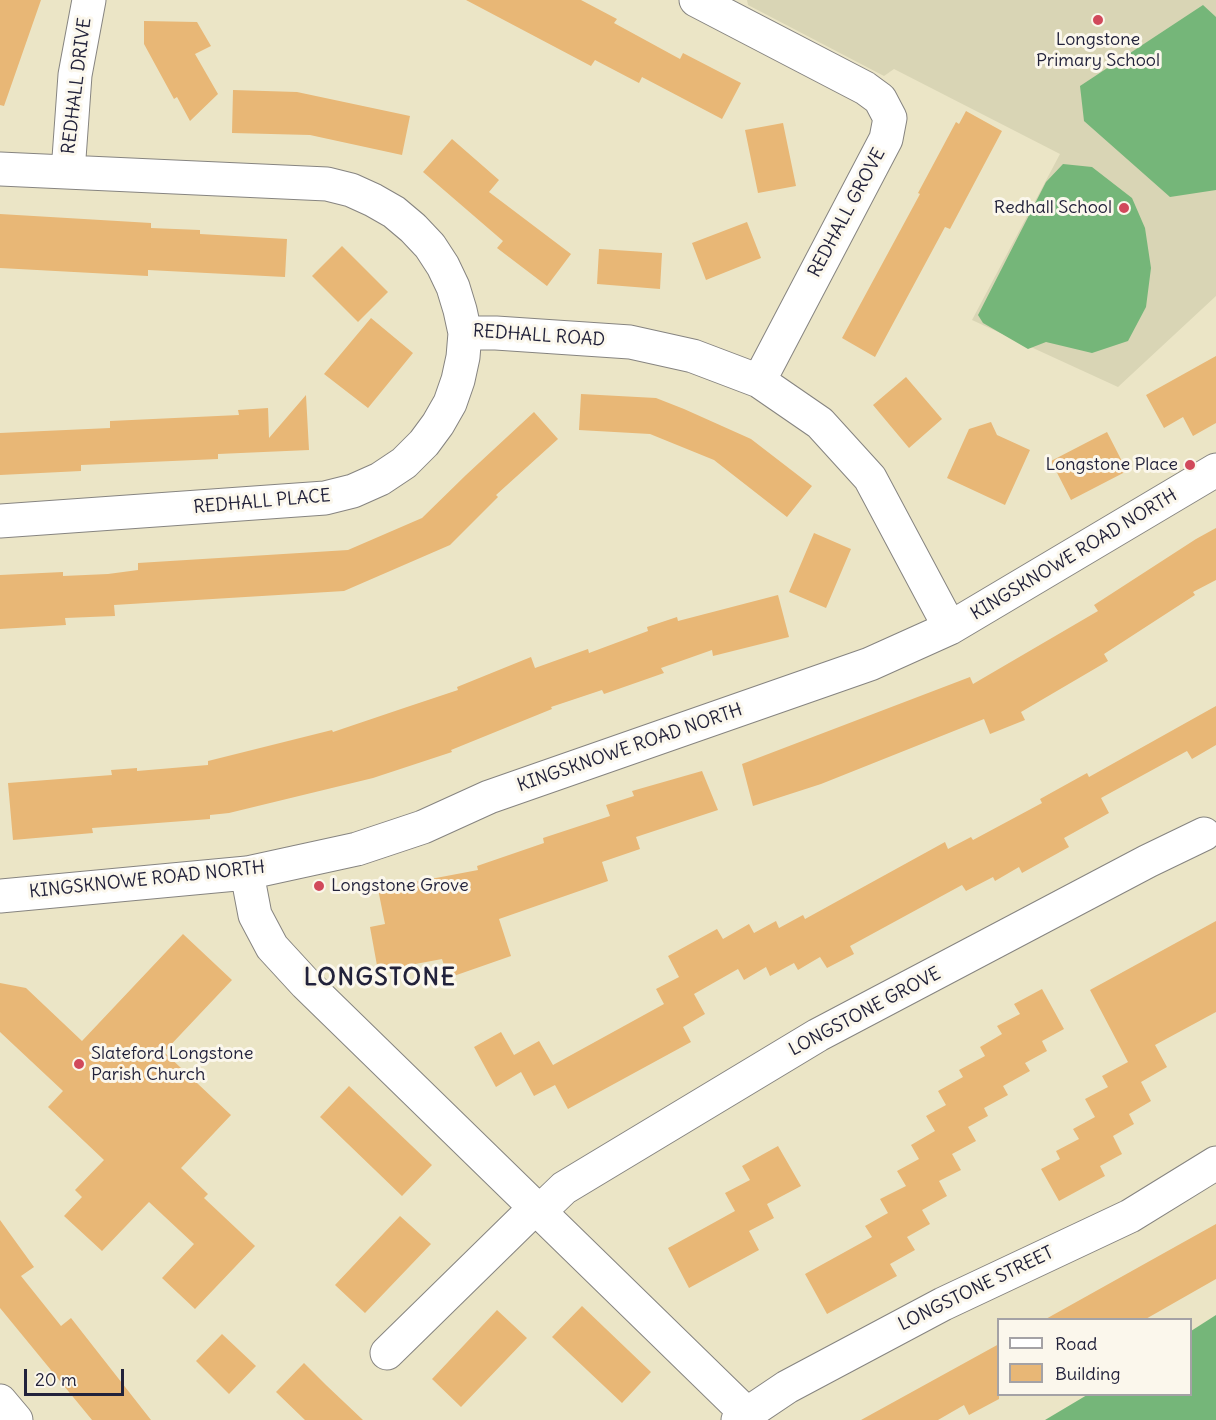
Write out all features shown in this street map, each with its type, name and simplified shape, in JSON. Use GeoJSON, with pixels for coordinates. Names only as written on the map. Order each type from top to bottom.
{"type":"FeatureCollection","features":[{"type":"Feature","properties":{"kind":"street","name":"REDHALL DRIVE"},"geometry":{"type":"LineString","coordinates":[[68,172],[75,75],[89,0]]}},
{"type":"Feature","properties":{"kind":"street","name":"REDHALL GROVE"},"geometry":{"type":"LineString","coordinates":[[696,0],[865,88],[880,99],[890,118],[886,139],[759,381]]}},
{"type":"Feature","properties":{"kind":"street","name":"REDHALL ROAD"},"geometry":{"type":"LineString","coordinates":[[0,169],[327,184],[351,190],[394,212],[429,246],[443,266],[453,287],[465,333],[630,342],[693,356],[759,381],[820,423],[870,478],[951,628]]}},
{"type":"Feature","properties":{"kind":"street","name":"REDHALL PLACE"},"geometry":{"type":"LineString","coordinates":[[0,521],[325,498],[353,491],[380,479],[404,463],[424,443],[438,424],[450,403],[458,380],[465,333]]}},
{"type":"Feature","properties":{"kind":"street","name":"KINGSKNOWE ROAD NORTH"},"geometry":{"type":"LineString","coordinates":[[0,896],[247,873],[357,849],[423,827],[489,797],[870,664],[951,628],[1216,470]]}},
{"type":"Feature","properties":{"kind":"street","name":"LONGSTONE GROVE"},"geometry":{"type":"LineString","coordinates":[[387,1353],[537,1210],[564,1188],[818,1035],[1148,861],[1204,834]]}},
{"type":"Feature","properties":{"kind":"street"},"geometry":{"type":"LineString","coordinates":[[247,873],[255,915],[272,947],[306,984],[537,1210],[742,1417]]}},
{"type":"Feature","properties":{"kind":"street","name":"LONGSTONE STREET"},"geometry":{"type":"LineString","coordinates":[[742,1417],[787,1387],[943,1304],[1130,1216],[1216,1162]]}},
{"type":"Feature","properties":{"kind":"street"},"geometry":{"type":"LineString","coordinates":[[0,1401],[16,1420]]}},
{"type":"Feature","properties":{"kind":"shaded area","name":"Redhall School"},"geometry":{"type":"Polygon","coordinates":[[[747,0],[1216,0],[1216,296],[1118,387],[972,320],[1060,154],[894,69],[884,76],[748,5],[747,0]]]}},
{"type":"Feature","properties":{"kind":"green space"},"geometry":{"type":"Polygon","coordinates":[[[1203,5],[1216,17],[1216,190],[1170,197],[1084,121],[1080,86],[1203,5]]]}},
{"type":"Feature","properties":{"kind":"green space"},"geometry":{"type":"Polygon","coordinates":[[[1063,164],[1092,167],[1132,198],[1145,228],[1151,268],[1146,307],[1128,341],[1092,353],[1046,342],[1028,349],[983,323],[978,315],[1046,182],[1063,164]]]}},
{"type":"Feature","properties":{"kind":"green space"},"geometry":{"type":"Polygon","coordinates":[[[1216,1315],[1216,1420],[1045,1420],[1085,1396],[1192,1396],[1192,1330],[1216,1315]]]}},
{"type":"Feature","properties":{"kind":"building"},"geometry":{"type":"Polygon","coordinates":[[[0,0],[41,0],[4,106],[0,105],[0,0]]]}},
{"type":"Feature","properties":{"kind":"building"},"geometry":{"type":"Polygon","coordinates":[[[466,0],[581,0],[617,19],[614,23],[680,59],[683,53],[741,83],[722,119],[642,77],[639,83],[595,60],[591,66],[466,0]]]}},
{"type":"Feature","properties":{"kind":"building"},"geometry":{"type":"Polygon","coordinates":[[[144,21],[197,22],[211,46],[195,54],[218,94],[190,121],[177,97],[174,99],[144,44],[144,21]]]}},
{"type":"Feature","properties":{"kind":"building"},"geometry":{"type":"Polygon","coordinates":[[[233,90],[297,92],[410,116],[402,155],[310,135],[232,133],[233,90]]]}},
{"type":"Feature","properties":{"kind":"building"},"geometry":{"type":"Polygon","coordinates":[[[966,111],[1002,131],[950,229],[945,227],[875,357],[842,338],[956,122],[959,124],[966,111]]]}},
{"type":"Feature","properties":{"kind":"building"},"geometry":{"type":"Polygon","coordinates":[[[783,123],[796,186],[758,193],[745,130],[783,123]]]}},
{"type":"Feature","properties":{"kind":"building"},"geometry":{"type":"Polygon","coordinates":[[[452,139],[499,180],[489,192],[571,254],[547,286],[497,248],[503,241],[423,172],[452,139]]]}},
{"type":"Feature","properties":{"kind":"building"},"geometry":{"type":"Polygon","coordinates":[[[0,214],[151,223],[151,228],[200,230],[200,234],[287,239],[285,277],[148,270],[148,276],[0,268],[0,214]]]}},
{"type":"Feature","properties":{"kind":"building"},"geometry":{"type":"Polygon","coordinates":[[[747,222],[761,258],[706,280],[692,243],[747,222]]]}},
{"type":"Feature","properties":{"kind":"building"},"geometry":{"type":"Polygon","coordinates":[[[342,246],[388,292],[358,322],[312,276],[342,246]]]}},
{"type":"Feature","properties":{"kind":"building"},"geometry":{"type":"Polygon","coordinates":[[[599,249],[662,253],[660,289],[597,284],[599,249]]]}},
{"type":"Feature","properties":{"kind":"building"},"geometry":{"type":"Polygon","coordinates":[[[371,318],[413,353],[368,408],[324,374],[371,318]]]}},
{"type":"Feature","properties":{"kind":"building"},"geometry":{"type":"Polygon","coordinates":[[[1216,356],[1216,423],[1193,436],[1183,417],[1164,428],[1146,395],[1216,356]]]}},
{"type":"Feature","properties":{"kind":"building"},"geometry":{"type":"Polygon","coordinates":[[[906,377],[942,419],[909,448],[873,405],[906,377]]]}},
{"type":"Feature","properties":{"kind":"building"},"geometry":{"type":"Polygon","coordinates":[[[581,394],[656,398],[684,409],[751,439],[812,486],[787,517],[714,460],[650,434],[579,430],[581,394]]]}},
{"type":"Feature","properties":{"kind":"building"},"geometry":{"type":"Polygon","coordinates":[[[306,395],[309,450],[218,454],[218,459],[81,465],[81,471],[0,475],[0,433],[110,428],[110,421],[239,415],[238,410],[268,408],[269,438],[306,395]]]}},
{"type":"Feature","properties":{"kind":"building"},"geometry":{"type":"Polygon","coordinates":[[[534,412],[558,439],[496,495],[498,497],[450,545],[344,591],[114,605],[115,616],[65,618],[66,625],[0,629],[0,575],[63,572],[63,576],[108,574],[138,570],[138,563],[348,550],[422,518],[534,412]]]}},
{"type":"Feature","properties":{"kind":"building"},"geometry":{"type":"Polygon","coordinates":[[[991,422],[997,435],[1030,450],[1005,505],[947,478],[969,429],[991,422]]]}},
{"type":"Feature","properties":{"kind":"building"},"geometry":{"type":"Polygon","coordinates":[[[1107,432],[1127,471],[1071,500],[1051,461],[1107,432]]]}},
{"type":"Feature","properties":{"kind":"building"},"geometry":{"type":"Polygon","coordinates":[[[1216,528],[1216,580],[1193,592],[1195,595],[1104,654],[1108,661],[1021,712],[1025,720],[990,734],[984,719],[821,784],[753,806],[742,764],[970,677],[973,684],[1098,611],[1094,605],[1216,528]]]}},
{"type":"Feature","properties":{"kind":"building"},"geometry":{"type":"Polygon","coordinates":[[[814,533],[851,549],[826,608],[789,592],[814,533]]]}},
{"type":"Feature","properties":{"kind":"building"},"geometry":{"type":"Polygon","coordinates":[[[778,595],[789,637],[713,656],[712,650],[661,668],[664,673],[604,694],[602,690],[551,707],[552,709],[451,750],[452,752],[373,778],[229,813],[210,815],[210,819],[92,828],[93,833],[13,840],[8,783],[112,775],[111,770],[137,768],[137,771],[208,765],[208,761],[332,730],[333,732],[458,690],[457,687],[531,657],[535,668],[588,649],[589,653],[648,631],[647,627],[677,617],[678,621],[778,595]]]}},
{"type":"Feature","properties":{"kind":"building"},"geometry":{"type":"Polygon","coordinates":[[[1216,706],[1216,745],[1192,759],[1187,751],[1101,798],[1109,813],[1064,838],[1069,847],[1022,873],[1019,867],[995,881],[993,877],[966,891],[962,885],[850,946],[854,954],[827,968],[820,957],[798,970],[794,963],[770,976],[766,967],[744,980],[738,969],[694,994],[705,1014],[683,1027],[691,1042],[568,1109],[555,1085],[534,1096],[521,1072],[496,1087],[474,1047],[501,1032],[514,1055],[539,1041],[553,1065],[664,1004],[656,989],[679,977],[668,956],[717,929],[723,939],[749,924],[754,933],[776,921],[779,928],[803,915],[805,919],[945,842],[948,849],[971,837],[973,840],[1042,803],[1040,799],[1087,773],[1089,777],[1216,706]]]}},
{"type":"Feature","properties":{"kind":"building"},"geometry":{"type":"Polygon","coordinates":[[[702,771],[718,810],[636,837],[640,849],[602,862],[608,881],[499,919],[511,956],[448,978],[442,959],[378,971],[370,927],[385,924],[378,889],[478,870],[477,866],[544,843],[543,838],[610,816],[606,805],[634,796],[632,791],[702,771]]]}},
{"type":"Feature","properties":{"kind":"building"},"geometry":{"type":"Polygon","coordinates":[[[1216,921],[1216,1012],[1155,1045],[1167,1067],[1141,1082],[1151,1101],[1129,1114],[1134,1124],[1113,1136],[1122,1154],[1100,1166],[1105,1176],[1059,1201],[1041,1169],[1060,1159],[1056,1151],[1079,1139],[1073,1129],[1095,1117],[1085,1099],[1108,1087],[1102,1076],[1128,1062],[1090,990],[1216,921]]]}},
{"type":"Feature","properties":{"kind":"building"},"geometry":{"type":"Polygon","coordinates":[[[183,934],[232,980],[164,1052],[231,1115],[181,1168],[208,1194],[204,1198],[255,1246],[195,1309],[162,1278],[194,1244],[149,1202],[102,1251],[64,1216],[82,1197],[75,1190],[104,1160],[48,1107],[63,1091],[0,1032],[0,983],[26,988],[82,1041],[183,934]]]}},
{"type":"Feature","properties":{"kind":"building"},"geometry":{"type":"Polygon","coordinates":[[[1042,989],[1064,1029],[1042,1041],[1047,1051],[1025,1063],[1030,1071],[1003,1086],[1008,1095],[984,1108],[988,1116],[968,1127],[976,1141],[952,1154],[961,1170],[939,1181],[947,1196],[922,1210],[930,1224],[907,1237],[915,1250],[890,1264],[897,1276],[827,1314],[805,1274],[872,1237],[865,1226],[888,1213],[880,1199],[906,1186],[897,1171],[919,1159],[911,1145],[935,1131],[926,1116],[946,1105],[938,1091],[963,1077],[959,1070],[985,1056],[980,1047],[1002,1034],[997,1026],[1020,1014],[1014,1004],[1042,989]]]}},
{"type":"Feature","properties":{"kind":"building"},"geometry":{"type":"Polygon","coordinates":[[[349,1086],[432,1165],[402,1196],[320,1117],[349,1086]]]}},
{"type":"Feature","properties":{"kind":"building"},"geometry":{"type":"Polygon","coordinates":[[[778,1146],[801,1186],[767,1204],[774,1218],[749,1231],[759,1250],[689,1288],[668,1248],[735,1211],[725,1193],[750,1180],[742,1166],[778,1146]]]}},
{"type":"Feature","properties":{"kind":"building"},"geometry":{"type":"Polygon","coordinates":[[[400,1216],[431,1244],[365,1313],[335,1285],[400,1216]]]}},
{"type":"Feature","properties":{"kind":"building"},"geometry":{"type":"Polygon","coordinates":[[[0,1220],[34,1267],[21,1276],[61,1326],[71,1318],[151,1420],[92,1420],[0,1308],[0,1220]]]}},
{"type":"Feature","properties":{"kind":"building"},"geometry":{"type":"Polygon","coordinates":[[[1216,1224],[1216,1279],[1148,1318],[1048,1318],[1216,1224]]]}},
{"type":"Feature","properties":{"kind":"building"},"geometry":{"type":"Polygon","coordinates":[[[582,1306],[651,1372],[622,1403],[552,1337],[582,1306]]]}},
{"type":"Feature","properties":{"kind":"building"},"geometry":{"type":"Polygon","coordinates":[[[497,1310],[527,1338],[461,1407],[432,1379],[497,1310]]]}},
{"type":"Feature","properties":{"kind":"building"},"geometry":{"type":"Polygon","coordinates":[[[222,1334],[256,1366],[229,1394],[196,1361],[222,1334]]]}},
{"type":"Feature","properties":{"kind":"building"},"geometry":{"type":"Polygon","coordinates":[[[997,1345],[997,1396],[999,1399],[969,1415],[964,1405],[938,1420],[861,1420],[997,1345]]]}},
{"type":"Feature","properties":{"kind":"building"},"geometry":{"type":"Polygon","coordinates":[[[304,1363],[363,1420],[305,1420],[276,1392],[304,1363]]]}},
{"type":"Feature","properties":{"kind":"place","name":"Longstone Primary School"},"geometry":{"type":"Point","coordinates":[1098,20]}},
{"type":"Feature","properties":{"kind":"place","name":"Redhall School"},"geometry":{"type":"Point","coordinates":[1124,208]}},
{"type":"Feature","properties":{"kind":"place","name":"Longstone Place"},"geometry":{"type":"Point","coordinates":[1190,465]}},
{"type":"Feature","properties":{"kind":"place","name":"Longstone Grove"},"geometry":{"type":"Point","coordinates":[319,886]}},
{"type":"Feature","properties":{"kind":"place","name":"Slateford Longstone Parish Church"},"geometry":{"type":"Point","coordinates":[79,1064]}},
{"type":"Feature","properties":{"kind":"district","name":"LONGSTONE"},"geometry":{"type":"Point","coordinates":[380,978]}}]}
